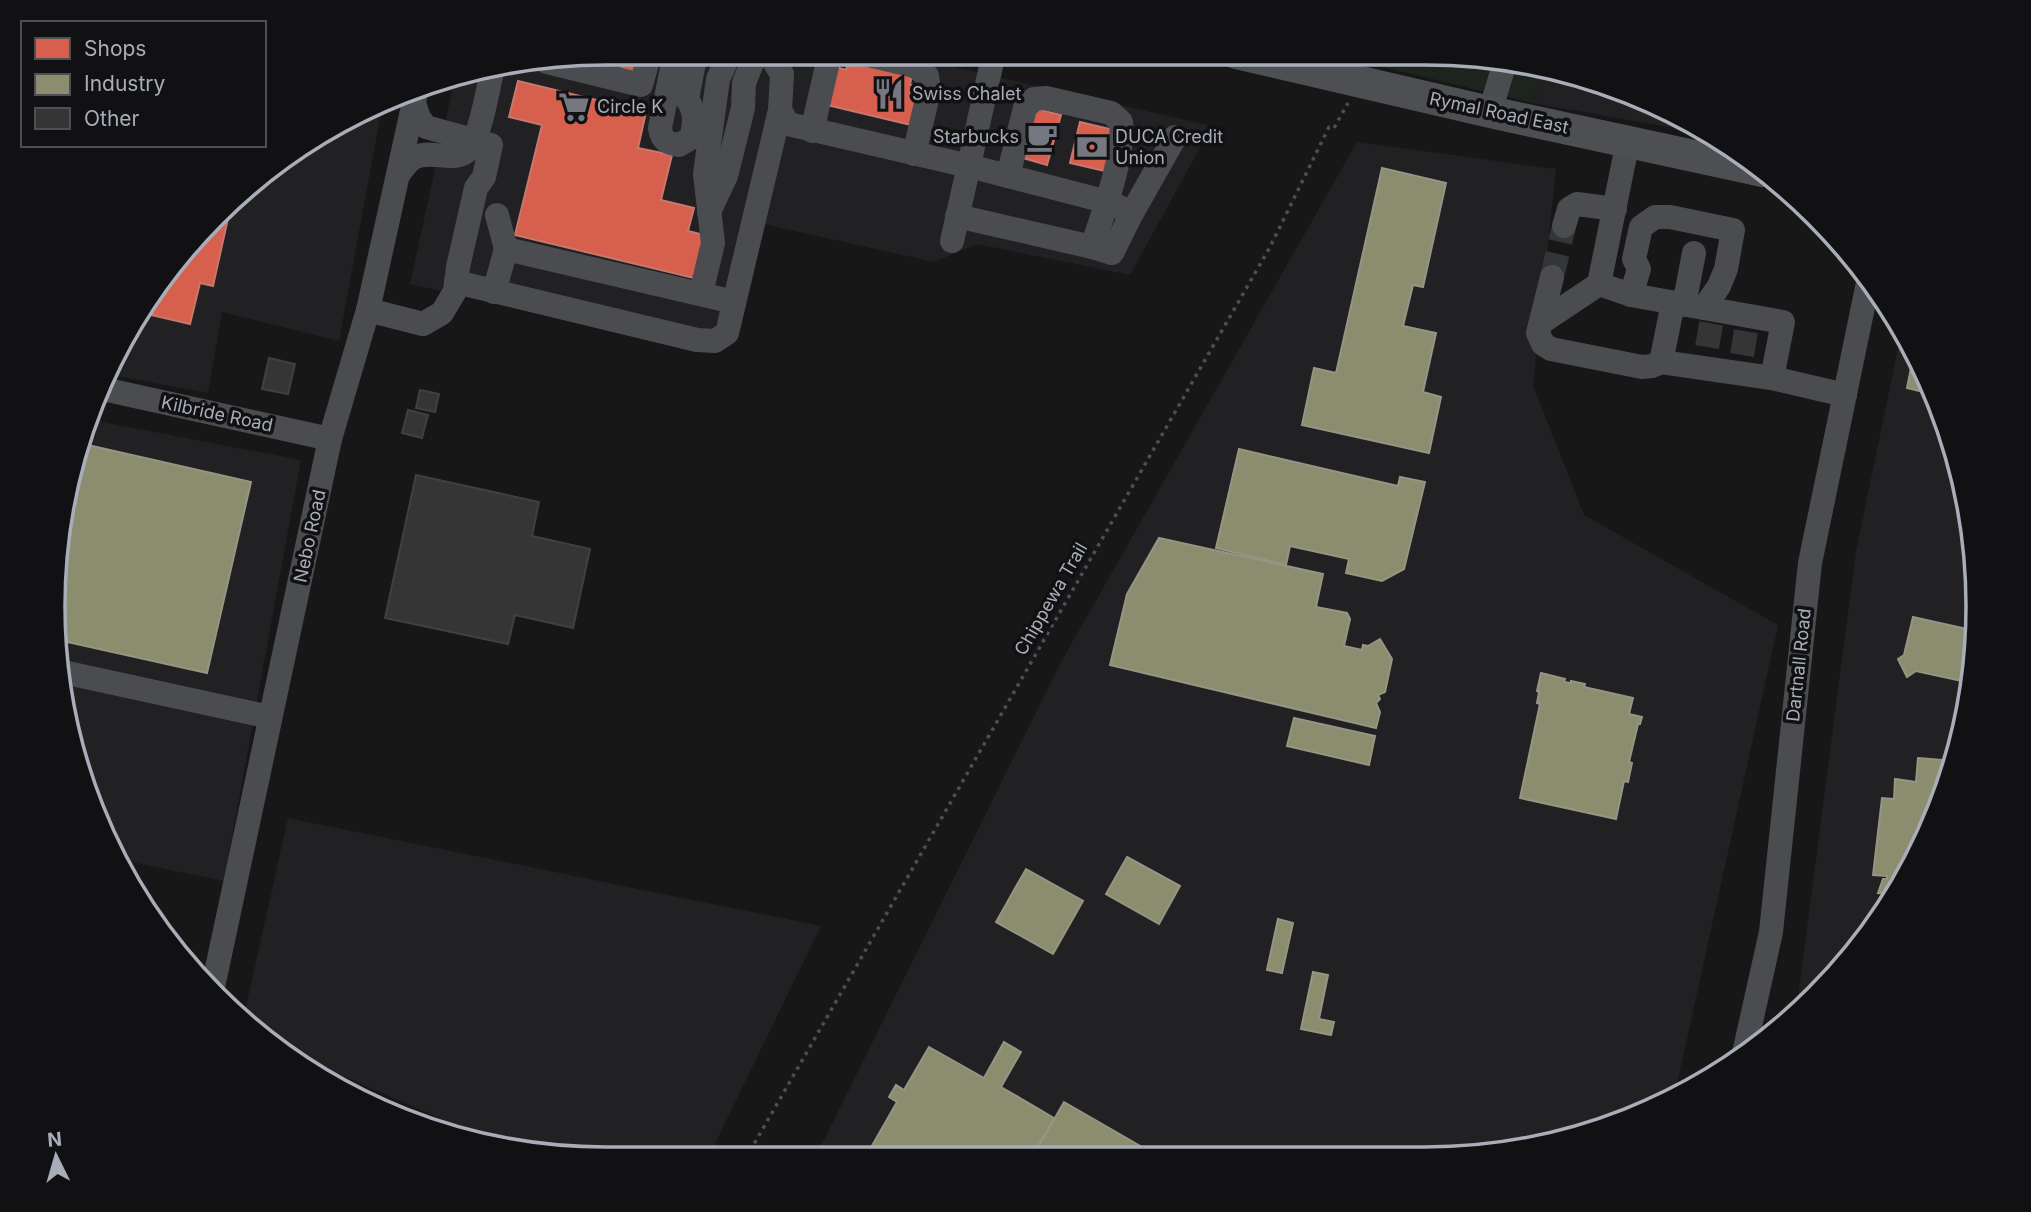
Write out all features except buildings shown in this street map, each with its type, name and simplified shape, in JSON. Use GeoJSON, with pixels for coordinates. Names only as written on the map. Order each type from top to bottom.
{"type":"FeatureCollection","features":[{"type":"Feature","properties":{"kind":"main road","name":"Rymal Road East"},"geometry":{"type":"LineString","coordinates":[[1287,65],[1490,112],[1736,163]]}},
{"type":"Feature","properties":{"kind":"street"},"geometry":{"type":"LineString","coordinates":[[641,85],[646,65]]}},
{"type":"Feature","properties":{"kind":"street"},"geometry":{"type":"LineString","coordinates":[[672,65],[660,128],[661,136],[667,143],[679,145],[691,138],[695,124],[725,65]]}},
{"type":"Feature","properties":{"kind":"street"},"geometry":{"type":"LineString","coordinates":[[694,65],[687,99],[704,110]]}},
{"type":"Feature","properties":{"kind":"street"},"geometry":{"type":"LineString","coordinates":[[709,212],[726,176],[743,108],[744,83],[751,65]]}},
{"type":"Feature","properties":{"kind":"street"},"geometry":{"type":"LineString","coordinates":[[456,282],[697,340],[715,341],[727,332],[780,110],[782,74],[776,65]]}},
{"type":"Feature","properties":{"kind":"street"},"geometry":{"type":"LineString","coordinates":[[812,131],[827,65]]}},
{"type":"Feature","properties":{"kind":"street"},"geometry":{"type":"LineString","coordinates":[[911,65],[927,76],[929,91],[914,154]]}},
{"type":"Feature","properties":{"kind":"street"},"geometry":{"type":"LineString","coordinates":[[952,242],[991,65]]}},
{"type":"Feature","properties":{"kind":"street"},"geometry":{"type":"LineString","coordinates":[[575,66],[667,91]]}},
{"type":"Feature","properties":{"kind":"street"},"geometry":{"type":"LineString","coordinates":[[1490,112],[1503,70]]}},
{"type":"Feature","properties":{"kind":"street"},"geometry":{"type":"LineString","coordinates":[[398,175],[412,158],[434,154],[456,157],[467,151],[475,139],[490,77]]}},
{"type":"Feature","properties":{"kind":"street"},"geometry":{"type":"LineString","coordinates":[[1008,176],[1025,108],[1034,99],[1046,98],[1111,113],[1121,122],[1123,135],[1108,202],[1092,247]]}},
{"type":"Feature","properties":{"kind":"street"},"geometry":{"type":"LineString","coordinates":[[368,310],[423,324],[442,313],[455,291],[477,188],[484,177],[491,145],[426,127],[419,118],[417,99]]}},
{"type":"Feature","properties":{"kind":"street","name":"Nebo Road"},"geometry":{"type":"LineString","coordinates":[[215,980],[330,439],[368,310],[415,100]]}},
{"type":"Feature","properties":{"kind":"street"},"geometry":{"type":"LineString","coordinates":[[701,293],[713,243],[705,174],[704,110]]}},
{"type":"Feature","properties":{"kind":"street"},"geometry":{"type":"LineString","coordinates":[[780,110],[788,124],[1008,176],[1108,202],[1132,213]]}},
{"type":"Feature","properties":{"kind":"street"},"geometry":{"type":"LineString","coordinates":[[957,216],[1112,253],[1175,137]]}},
{"type":"Feature","properties":{"kind":"street"},"geometry":{"type":"LineString","coordinates":[[1542,322],[1599,284],[1628,141]]}},
{"type":"Feature","properties":{"kind":"street"},"geometry":{"type":"LineString","coordinates":[[1564,226],[1569,209],[1577,204],[1615,209]]}},
{"type":"Feature","properties":{"kind":"street"},"geometry":{"type":"LineString","coordinates":[[494,292],[506,249],[497,215]]}},
{"type":"Feature","properties":{"kind":"street"},"geometry":{"type":"LineString","coordinates":[[1631,295],[1639,269],[1634,259],[1641,227],[1648,221],[1655,217],[1670,217],[1733,230],[1726,270],[1719,286],[1697,309],[1661,362]]}},
{"type":"Feature","properties":{"kind":"street"},"geometry":{"type":"LineString","coordinates":[[506,249],[734,302]]}},
{"type":"Feature","properties":{"kind":"street"},"geometry":{"type":"LineString","coordinates":[[1694,253],[1697,309]]}},
{"type":"Feature","properties":{"kind":"street"},"geometry":{"type":"LineString","coordinates":[[1552,277],[1538,333],[1543,344],[1551,349],[1642,367],[1661,362],[1705,358],[1741,364],[1772,378],[1845,395]]}},
{"type":"Feature","properties":{"kind":"street"},"geometry":{"type":"LineString","coordinates":[[1599,284],[1631,295],[1748,321],[1783,322],[1772,378]]}},
{"type":"Feature","properties":{"kind":"street","name":"Dartnall Road"},"geometry":{"type":"LineString","coordinates":[[1747,1040],[1771,932],[1810,563],[1865,292]]}},
{"type":"Feature","properties":{"kind":"street","name":"Kilbride Road"},"geometry":{"type":"LineString","coordinates":[[110,391],[330,439]]}},
{"type":"Feature","properties":{"kind":"street"},"geometry":{"type":"LineString","coordinates":[[69,673],[270,717]]}},
{"type":"Feature","properties":{"kind":"path","name":"Chippewa Trail"},"geometry":{"type":"LineString","coordinates":[[752,1147],[1263,259],[1329,127],[1334,128],[1359,82]]}},
{"type":"Feature","properties":{"kind":"shaded area"},"geometry":{"type":"Polygon","coordinates":[[[606,65],[945,65],[1212,126],[1130,275],[977,244],[934,262],[759,223],[706,348],[410,284],[453,87],[500,75],[535,69],[606,65]]]}},
{"type":"Feature","properties":{"kind":"shaded area"},"geometry":{"type":"Polygon","coordinates":[[[1374,65],[1460,66],[1542,78],[1532,103],[1374,65]]]}},
{"type":"Feature","properties":{"kind":"shaded area"},"geometry":{"type":"Polygon","coordinates":[[[1542,78],[1599,93],[1680,129],[1532,103],[1542,78]]]}},
{"type":"Feature","properties":{"kind":"shaded area"},"geometry":{"type":"Polygon","coordinates":[[[381,115],[339,341],[222,312],[208,393],[117,376],[137,335],[156,305],[199,249],[223,223],[249,199],[305,156],[335,137],[381,115]]]}},
{"type":"Feature","properties":{"kind":"shaded area"},"geometry":{"type":"Polygon","coordinates":[[[1357,142],[1556,169],[1533,385],[1584,515],[1778,625],[1677,1085],[1632,1106],[1565,1129],[1496,1143],[1460,1146],[820,1147],[1061,662],[1357,142]]]}},
{"type":"Feature","properties":{"kind":"shaded area"},"geometry":{"type":"Polygon","coordinates":[[[1899,345],[1938,432],[1956,500],[1965,571],[1962,677],[1938,780],[1894,877],[1875,907],[1832,963],[1798,998],[1856,551],[1899,345]]]}},
{"type":"Feature","properties":{"kind":"shaded area"},"geometry":{"type":"Polygon","coordinates":[[[97,421],[301,460],[224,881],[129,861],[106,813],[83,746],[69,677],[66,571],[75,500],[97,421]]]}},
{"type":"Feature","properties":{"kind":"shaded area"},"geometry":{"type":"Polygon","coordinates":[[[288,818],[821,926],[713,1147],[571,1146],[535,1143],[466,1129],[322,1067],[245,1010],[288,818]]]}},
{"type":"Feature","properties":{"kind":"tunnel"},"geometry":{"type":"LineString","coordinates":[[607,70],[608,65]]}},
{"type":"Feature","properties":{"kind":"tunnel"},"geometry":{"type":"LineString","coordinates":[[1552,277],[1564,226]]}},
{"type":"Feature","properties":{"kind":"tunnel"},"geometry":{"type":"LineString","coordinates":[[1707,347],[1712,319]]}},
{"type":"Feature","properties":{"kind":"tunnel"},"geometry":{"type":"LineString","coordinates":[[1742,355],[1747,325]]}},
{"type":"Feature","properties":{"kind":"place","name":"Swiss Chalet"},"geometry":{"type":"Point","coordinates":[889,94]}},
{"type":"Feature","properties":{"kind":"place","name":"Circle K"},"geometry":{"type":"Point","coordinates":[574,107]}},
{"type":"Feature","properties":{"kind":"place","name":"Starbucks"},"geometry":{"type":"Point","coordinates":[1042,137]}},
{"type":"Feature","properties":{"kind":"place","name":"DUCA Credit Union"},"geometry":{"type":"Point","coordinates":[1092,147]}}]}
